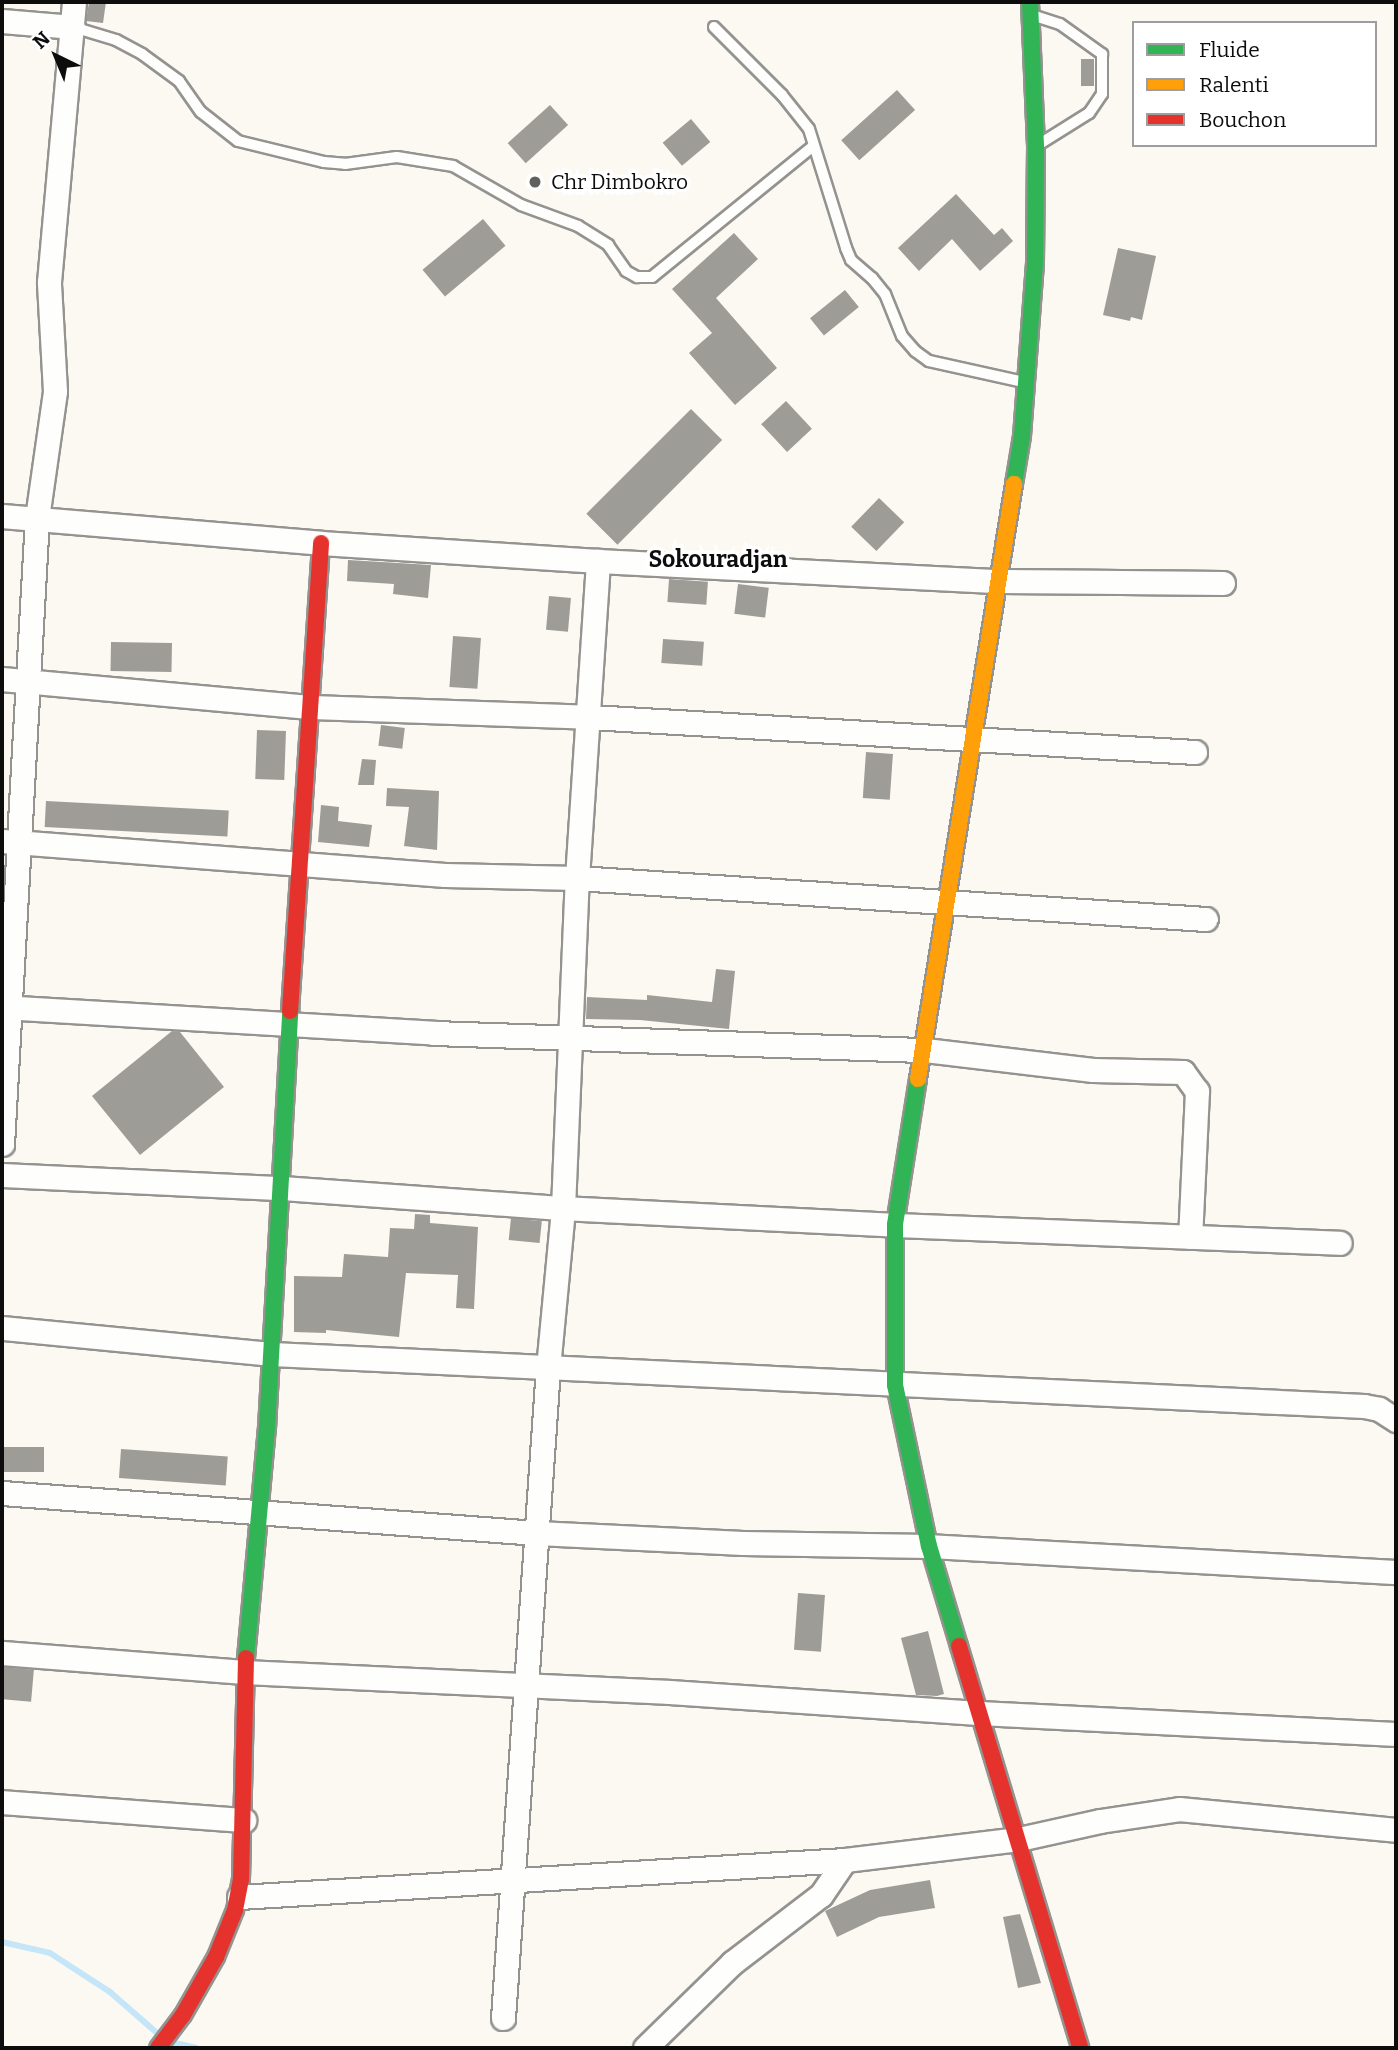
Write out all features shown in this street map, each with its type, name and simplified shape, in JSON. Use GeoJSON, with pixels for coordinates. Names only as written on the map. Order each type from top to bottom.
{"type":"FeatureCollection","features":[{"type":"Feature","properties":{"kind":"main road"},"geometry":{"type":"LineString","coordinates":[[1030,8],[1036,146],[1035,262],[1022,436],[895,1225],[895,1385],[929,1546],[1080,2048]]}},
{"type":"Feature","properties":{"kind":"main road"},"geometry":{"type":"LineString","coordinates":[[158,2048],[183,2015],[216,1957],[239,1897],[244,1819],[245,1672],[272,1354],[298,864],[321,543]]}},
{"type":"Feature","properties":{"kind":"street"},"geometry":{"type":"LineString","coordinates":[[2,1144],[10,841],[27,681],[37,518],[55,391],[49,282],[74,2]]}},
{"type":"Feature","properties":{"kind":"street"},"geometry":{"type":"LineString","coordinates":[[2,21],[73,27]]}},
{"type":"Feature","properties":{"kind":"street"},"geometry":{"type":"LineString","coordinates":[[2,516],[321,543],[598,561],[999,581],[1223,583]]}},
{"type":"Feature","properties":{"kind":"street"},"geometry":{"type":"LineString","coordinates":[[503,2018],[548,1368],[563,1208],[577,878],[590,717],[598,561]]}},
{"type":"Feature","properties":{"kind":"street"},"geometry":{"type":"LineString","coordinates":[[2,679],[309,707],[590,717],[1195,752]]}},
{"type":"Feature","properties":{"kind":"street"},"geometry":{"type":"LineString","coordinates":[[10,841],[445,875],[577,878],[1206,919]]}},
{"type":"Feature","properties":{"kind":"street"},"geometry":{"type":"LineString","coordinates":[[5,1007],[290,1026],[925,1050],[1093,1070],[1183,1072],[1197,1091],[1190,1237]]}},
{"type":"Feature","properties":{"kind":"street"},"geometry":{"type":"LineString","coordinates":[[2,1175],[282,1188],[563,1208],[895,1225],[1340,1243]]}},
{"type":"Feature","properties":{"kind":"street"},"geometry":{"type":"LineString","coordinates":[[2,1328],[272,1354],[1364,1406],[1379,1409],[1396,1420]]}},
{"type":"Feature","properties":{"kind":"street"},"geometry":{"type":"LineString","coordinates":[[2,1493],[537,1533],[743,1543],[929,1546],[1396,1572]]}},
{"type":"Feature","properties":{"kind":"street"},"geometry":{"type":"LineString","coordinates":[[2,1653],[245,1672],[526,1685],[981,1713],[1396,1734]]}},
{"type":"Feature","properties":{"kind":"street"},"geometry":{"type":"LineString","coordinates":[[2,1802],[244,1819]]}},
{"type":"Feature","properties":{"kind":"street"},"geometry":{"type":"LineString","coordinates":[[239,1897],[845,1860],[1019,1839],[1100,1821],[1180,1809],[1396,1830]]}},
{"type":"Feature","properties":{"kind":"street"},"geometry":{"type":"LineString","coordinates":[[645,2048],[732,1963],[821,1895],[845,1860]]}},
{"type":"Feature","properties":{"kind":"lane"},"geometry":{"type":"LineString","coordinates":[[1030,8],[1060,24],[1102,54],[1102,94],[1089,113],[1036,146]]}},
{"type":"Feature","properties":{"kind":"lane"},"geometry":{"type":"LineString","coordinates":[[73,27],[116,40],[142,54],[178,81],[201,112],[238,141],[324,162],[345,164],[397,157],[453,166],[522,205],[578,226],[608,245],[626,271],[637,277],[652,277],[715,229],[813,146]]}},
{"type":"Feature","properties":{"kind":"lane"},"geometry":{"type":"LineString","coordinates":[[715,27],[799,115],[809,129],[851,260],[872,278],[885,294],[902,336],[915,352],[929,361],[1026,383]]}},
{"type":"Feature","properties":{"kind":"building"},"geometry":{"type":"Polygon","coordinates":[[[89,2],[106,2],[103,23],[86,21],[89,2]]]}},
{"type":"Feature","properties":{"kind":"building"},"geometry":{"type":"Polygon","coordinates":[[[1081,59],[1094,59],[1094,86],[1081,86],[1081,59]]]}},
{"type":"Feature","properties":{"kind":"building"},"geometry":{"type":"Polygon","coordinates":[[[897,90],[915,110],[859,160],[841,140],[897,90]]]}},
{"type":"Feature","properties":{"kind":"building"},"geometry":{"type":"Polygon","coordinates":[[[550,105],[568,125],[526,163],[508,143],[550,105]]]}},
{"type":"Feature","properties":{"kind":"building"},"geometry":{"type":"Polygon","coordinates":[[[691,119],[710,142],[682,166],[663,143],[691,119]]]}},
{"type":"Feature","properties":{"kind":"building"},"geometry":{"type":"Polygon","coordinates":[[[956,194],[994,235],[1002,228],[1013,241],[980,271],[952,239],[919,271],[898,248],[956,194]]]}},
{"type":"Feature","properties":{"kind":"building"},"geometry":{"type":"Polygon","coordinates":[[[483,219],[505,246],[445,297],[422,270],[483,219]]]}},
{"type":"Feature","properties":{"kind":"building"},"geometry":{"type":"Polygon","coordinates":[[[734,233],[758,259],[716,298],[777,368],[735,405],[689,353],[712,333],[672,289],[734,233]]]}},
{"type":"Feature","properties":{"kind":"building"},"geometry":{"type":"Polygon","coordinates":[[[1118,248],[1156,256],[1142,320],[1131,317],[1130,321],[1103,315],[1118,248]]]}},
{"type":"Feature","properties":{"kind":"building"},"geometry":{"type":"Polygon","coordinates":[[[845,290],[859,307],[824,335],[810,318],[845,290]]]}},
{"type":"Feature","properties":{"kind":"building"},"geometry":{"type":"Polygon","coordinates":[[[786,401],[812,429],[787,452],[761,424],[786,401]]]}},
{"type":"Feature","properties":{"kind":"building"},"geometry":{"type":"Polygon","coordinates":[[[691,409],[722,440],[617,545],[586,514],[691,409]]]}},
{"type":"Feature","properties":{"kind":"building"},"geometry":{"type":"Polygon","coordinates":[[[879,498],[904,522],[876,551],[851,527],[879,498]]]}},
{"type":"Feature","properties":{"kind":"building"},"geometry":{"type":"Polygon","coordinates":[[[348,560],[431,565],[428,598],[393,594],[394,584],[347,581],[348,560]]]}},
{"type":"Feature","properties":{"kind":"building"},"geometry":{"type":"Polygon","coordinates":[[[669,579],[708,582],[706,605],[667,602],[669,579]]]}},
{"type":"Feature","properties":{"kind":"building"},"geometry":{"type":"Polygon","coordinates":[[[738,584],[769,588],[765,618],[734,614],[738,584]]]}},
{"type":"Feature","properties":{"kind":"building"},"geometry":{"type":"Polygon","coordinates":[[[549,596],[571,598],[568,632],[546,630],[549,596]]]}},
{"type":"Feature","properties":{"kind":"building"},"geometry":{"type":"Polygon","coordinates":[[[453,636],[481,638],[477,689],[449,687],[453,636]]]}},
{"type":"Feature","properties":{"kind":"building"},"geometry":{"type":"Polygon","coordinates":[[[663,639],[704,642],[702,666],[661,663],[663,639]]]}},
{"type":"Feature","properties":{"kind":"building"},"geometry":{"type":"Polygon","coordinates":[[[111,642],[172,643],[171,672],[110,671],[111,642]]]}},
{"type":"Feature","properties":{"kind":"building"},"geometry":{"type":"Polygon","coordinates":[[[381,725],[405,728],[402,749],[378,746],[381,725]]]}},
{"type":"Feature","properties":{"kind":"building"},"geometry":{"type":"Polygon","coordinates":[[[257,730],[286,731],[284,780],[255,779],[257,730]]]}},
{"type":"Feature","properties":{"kind":"building"},"geometry":{"type":"Polygon","coordinates":[[[866,752],[893,754],[890,800],[863,798],[866,752]]]}},
{"type":"Feature","properties":{"kind":"building"},"geometry":{"type":"Polygon","coordinates":[[[362,759],[376,760],[374,785],[358,785],[362,759]]]}},
{"type":"Feature","properties":{"kind":"building"},"geometry":{"type":"Polygon","coordinates":[[[387,788],[439,791],[437,850],[404,846],[409,807],[386,806],[387,788]]]}},
{"type":"Feature","properties":{"kind":"building"},"geometry":{"type":"Polygon","coordinates":[[[46,801],[229,811],[227,837],[45,827],[46,801]]]}},
{"type":"Feature","properties":{"kind":"building"},"geometry":{"type":"Polygon","coordinates":[[[321,805],[339,807],[338,821],[372,825],[369,847],[318,842],[321,805]]]}},
{"type":"Feature","properties":{"kind":"building"},"geometry":{"type":"Polygon","coordinates":[[[716,969],[735,971],[729,1029],[640,1020],[586,1019],[587,997],[647,1000],[647,995],[712,1002],[716,969]]]}},
{"type":"Feature","properties":{"kind":"building"},"geometry":{"type":"Polygon","coordinates":[[[172,1031],[180,1032],[224,1087],[140,1155],[92,1096],[172,1031]]]}},
{"type":"Feature","properties":{"kind":"building"},"geometry":{"type":"Polygon","coordinates":[[[415,1214],[430,1215],[430,1223],[478,1227],[474,1309],[456,1308],[458,1275],[406,1273],[399,1337],[326,1330],[326,1333],[294,1332],[294,1276],[342,1277],[344,1254],[388,1257],[390,1228],[414,1229],[415,1214]]]}},
{"type":"Feature","properties":{"kind":"building"},"geometry":{"type":"Polygon","coordinates":[[[511,1218],[542,1221],[540,1243],[509,1240],[511,1218]]]}},
{"type":"Feature","properties":{"kind":"building"},"geometry":{"type":"Polygon","coordinates":[[[2,1447],[44,1447],[44,1472],[2,1472],[2,1447]]]}},
{"type":"Feature","properties":{"kind":"building"},"geometry":{"type":"Polygon","coordinates":[[[121,1449],[228,1456],[226,1485],[119,1478],[121,1449]]]}},
{"type":"Feature","properties":{"kind":"building"},"geometry":{"type":"Polygon","coordinates":[[[798,1593],[825,1595],[821,1652],[794,1650],[798,1593]]]}},
{"type":"Feature","properties":{"kind":"building"},"geometry":{"type":"Polygon","coordinates":[[[928,1631],[944,1694],[937,1696],[916,1695],[901,1638],[928,1631]]]}},
{"type":"Feature","properties":{"kind":"building"},"geometry":{"type":"Polygon","coordinates":[[[2,1667],[34,1670],[31,1702],[2,1699],[2,1667]]]}},
{"type":"Feature","properties":{"kind":"building"},"geometry":{"type":"Polygon","coordinates":[[[930,1880],[935,1908],[879,1917],[837,1937],[825,1911],[870,1890],[930,1880]]]}},
{"type":"Feature","properties":{"kind":"building"},"geometry":{"type":"Polygon","coordinates":[[[1020,1914],[1041,1983],[1018,1988],[1003,1917],[1020,1914]]]}},
{"type":"Feature","properties":{"kind":"waterway"},"geometry":{"type":"LineString","coordinates":[[2,1942],[50,1953],[110,1992],[157,2033]]}},
{"type":"Feature","properties":{"kind":"waterway"},"geometry":{"type":"LineString","coordinates":[[175,2043],[196,2048]]}},
{"type":"Feature","properties":{"kind":"traffic: fast"},"geometry":{"type":"LineString","coordinates":[[1014,484],[1022,436],[1035,262],[1036,146],[1030,2]]}},
{"type":"Feature","properties":{"kind":"traffic: fast"},"geometry":{"type":"LineString","coordinates":[[246,1658],[267,1428],[290,1011]]}},
{"type":"Feature","properties":{"kind":"traffic: fast"},"geometry":{"type":"LineString","coordinates":[[918,1079],[895,1225],[895,1385],[929,1546],[959,1646]]}},
{"type":"Feature","properties":{"kind":"traffic: slow"},"geometry":{"type":"LineString","coordinates":[[918,1079],[1014,484]]}},
{"type":"Feature","properties":{"kind":"traffic: jam"},"geometry":{"type":"LineString","coordinates":[[290,1011],[321,543]]}},
{"type":"Feature","properties":{"kind":"traffic: jam"},"geometry":{"type":"LineString","coordinates":[[959,1646],[1080,2048]]}},
{"type":"Feature","properties":{"kind":"traffic: jam"},"geometry":{"type":"LineString","coordinates":[[158,2048],[183,2015],[216,1957],[235,1910],[241,1879],[246,1658]]}},
{"type":"Feature","properties":{"kind":"place","name":"Chr Dimbokro"},"geometry":{"type":"Point","coordinates":[535,182]}},
{"type":"Feature","properties":{"kind":"district","name":"Sokouradjan"},"geometry":{"type":"Point","coordinates":[718,559]}}]}
